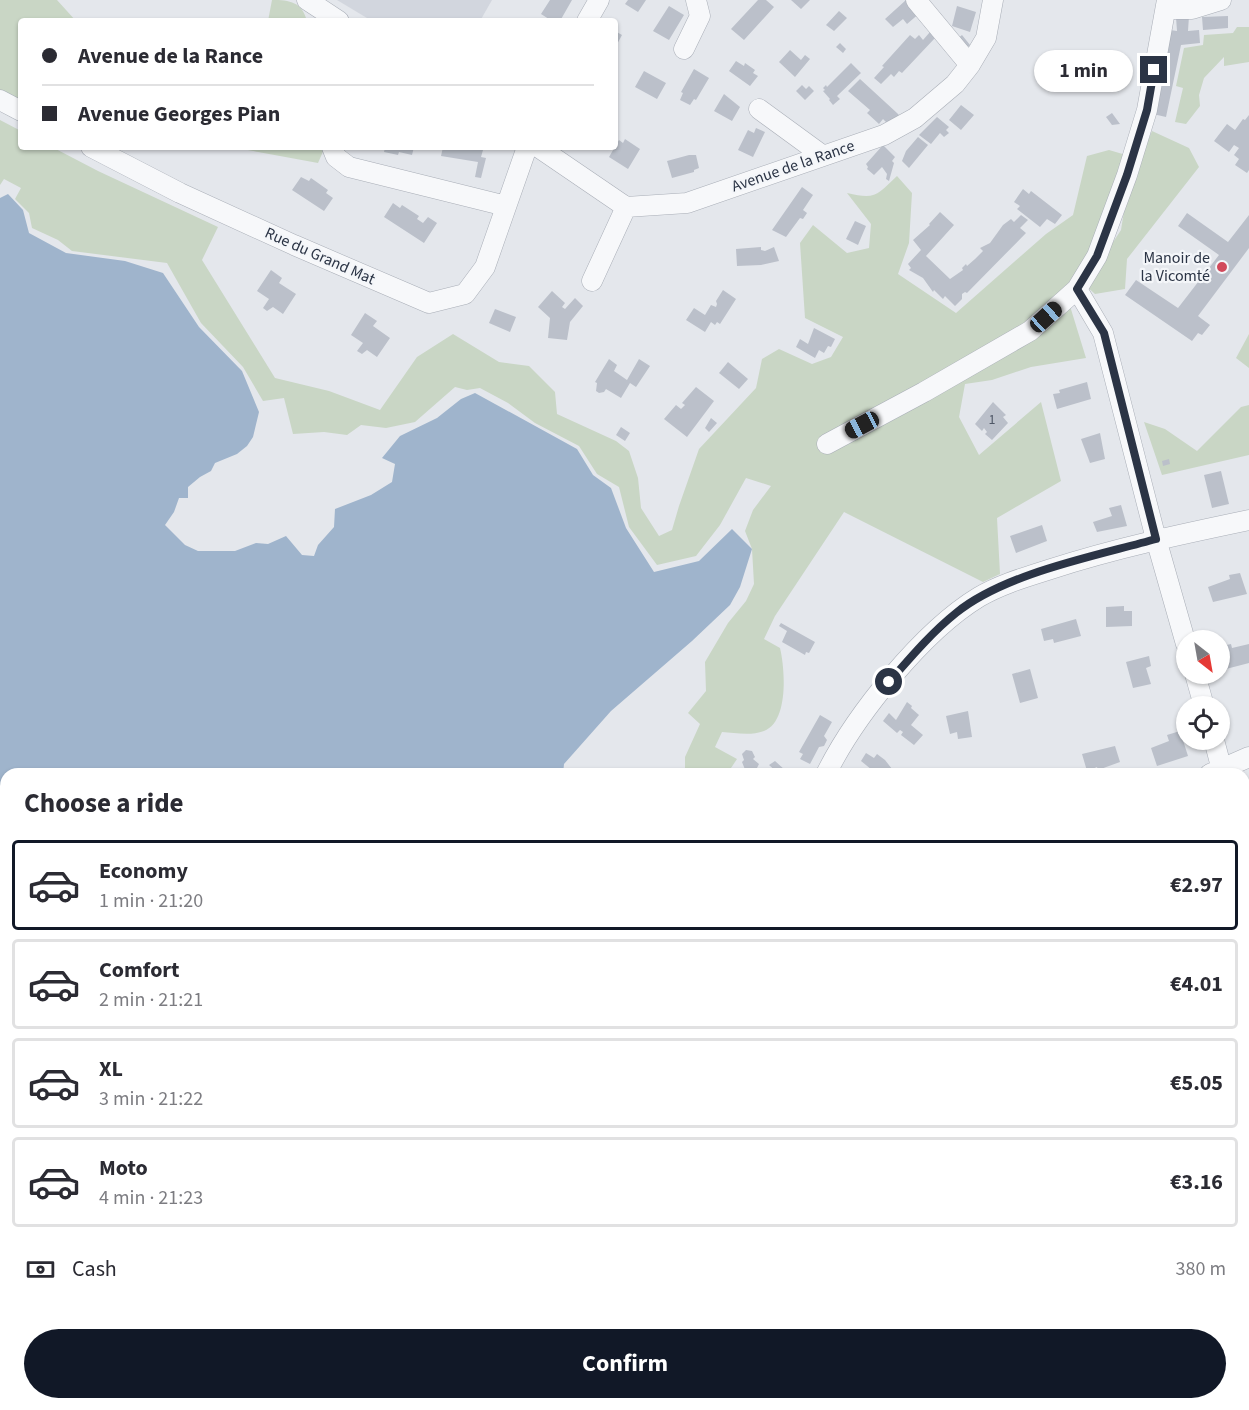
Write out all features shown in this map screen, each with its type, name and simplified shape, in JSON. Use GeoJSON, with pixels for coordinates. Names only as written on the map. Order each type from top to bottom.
{"type":"FeatureCollection","features":[{"type":"Feature","properties":{"kind":"street"},"geometry":{"type":"LineString","coordinates":[[307,0],[328,18]]}},
{"type":"Feature","properties":{"kind":"street"},"geometry":{"type":"LineString","coordinates":[[589,18],[599,0]]}},
{"type":"Feature","properties":{"kind":"street"},"geometry":{"type":"LineString","coordinates":[[684,49],[700,16],[695,0]]}},
{"type":"Feature","properties":{"kind":"street"},"geometry":{"type":"LineString","coordinates":[[916,0],[970,65]]}},
{"type":"Feature","properties":{"kind":"street","name":"Avenue de la Rance"},"geometry":{"type":"LineString","coordinates":[[626,207],[687,203],[884,135],[915,118],[955,84],[970,65],[986,38],[993,0]]}},
{"type":"Feature","properties":{"kind":"street"},"geometry":{"type":"LineString","coordinates":[[827,444],[1030,332],[1077,289],[1097,256],[1127,175],[1147,110],[1166,5],[1192,9],[1221,0]]}},
{"type":"Feature","properties":{"kind":"street"},"geometry":{"type":"LineString","coordinates":[[0,100],[18,109]]}},
{"type":"Feature","properties":{"kind":"street"},"geometry":{"type":"LineString","coordinates":[[759,109],[822,155]]}},
{"type":"Feature","properties":{"kind":"street","name":"Rue du Grand Mat"},"geometry":{"type":"LineString","coordinates":[[97,150],[180,193],[429,303],[465,294],[484,267],[526,150]]}},
{"type":"Feature","properties":{"kind":"street"},"geometry":{"type":"LineString","coordinates":[[333,150],[336,157],[349,167],[506,206]]}},
{"type":"Feature","properties":{"kind":"street"},"geometry":{"type":"LineString","coordinates":[[542,150],[626,207],[592,281]]}},
{"type":"Feature","properties":{"kind":"street"},"geometry":{"type":"LineString","coordinates":[[1077,289],[1104,333],[1156,539],[1182,630]]}},
{"type":"Feature","properties":{"kind":"street"},"geometry":{"type":"LineString","coordinates":[[830,768],[849,735],[882,689],[936,631],[980,596],[1007,583],[1074,561],[1156,539],[1249,520]]}},
{"type":"Feature","properties":{"kind":"street"},"geometry":{"type":"LineString","coordinates":[[1216,750],[1218,768]]}},
{"type":"Feature","properties":{"kind":"street"},"geometry":{"type":"LineString","coordinates":[[1227,768],[1249,757]]}},
{"type":"Feature","properties":{"kind":"shaded area"},"geometry":{"type":"Polygon","coordinates":[[[337,0],[492,0],[482,18],[367,18],[337,0]]]}},
{"type":"Feature","properties":{"kind":"green space"},"geometry":{"type":"Polygon","coordinates":[[[0,0],[57,0],[73,18],[18,18],[18,104],[0,95],[0,0]]]}},
{"type":"Feature","properties":{"kind":"green space"},"geometry":{"type":"Polygon","coordinates":[[[272,0],[294,3],[302,10],[306,18],[269,18],[272,0]]]}},
{"type":"Feature","properties":{"kind":"green space"},"geometry":{"type":"Polygon","coordinates":[[[1237,27],[1249,27],[1249,62],[1224,66],[1224,57],[1204,78],[1199,95],[1200,106],[1186,124],[1175,122],[1183,88],[1176,86],[1184,48],[1203,45],[1204,35],[1233,33],[1237,27]]]}},
{"type":"Feature","properties":{"kind":"green space"},"geometry":{"type":"Polygon","coordinates":[[[0,120],[18,129],[18,150],[58,150],[218,227],[202,260],[275,378],[329,391],[380,410],[417,357],[453,334],[499,362],[529,366],[555,392],[557,414],[616,441],[629,451],[638,478],[641,508],[659,536],[672,530],[699,449],[756,388],[762,359],[779,349],[812,364],[831,357],[843,337],[805,318],[800,243],[813,225],[847,253],[869,248],[871,224],[847,193],[870,196],[880,192],[897,176],[912,193],[909,243],[898,274],[956,313],[1046,234],[1073,215],[1087,156],[1109,150],[1126,155],[1070,306],[1086,358],[1031,367],[992,380],[965,384],[959,417],[979,455],[1041,402],[1061,481],[997,518],[1000,574],[983,582],[844,512],[775,616],[764,639],[780,648],[782,657],[784,681],[778,717],[772,726],[759,733],[722,732],[715,747],[737,759],[731,768],[685,768],[685,757],[700,724],[688,713],[706,691],[705,662],[728,623],[746,601],[754,584],[752,549],[745,531],[753,510],[771,486],[746,478],[720,525],[696,556],[657,565],[629,527],[619,487],[597,474],[579,446],[535,423],[508,403],[480,388],[467,390],[455,387],[415,422],[386,428],[361,425],[347,435],[324,432],[293,434],[284,398],[263,401],[243,367],[201,323],[167,263],[72,251],[58,240],[32,228],[29,213],[15,199],[21,188],[4,179],[0,185],[0,120]]]}},
{"type":"Feature","properties":{"kind":"green space"},"geometry":{"type":"Polygon","coordinates":[[[1152,131],[1189,148],[1199,167],[1127,259],[1125,289],[1095,294],[1085,285],[1121,230],[1127,192],[1152,131]]]}},
{"type":"Feature","properties":{"kind":"green space"},"geometry":{"type":"Polygon","coordinates":[[[247,150],[324,150],[318,163],[247,150]]]}},
{"type":"Feature","properties":{"kind":"green space"},"geometry":{"type":"Polygon","coordinates":[[[1249,334],[1249,368],[1236,358],[1249,334]]]}},
{"type":"Feature","properties":{"kind":"green space"},"geometry":{"type":"Polygon","coordinates":[[[1249,405],[1249,455],[1162,475],[1144,422],[1165,429],[1197,451],[1241,407],[1249,405]]]}},
{"type":"Feature","properties":{"kind":"water"},"geometry":{"type":"Polygon","coordinates":[[[8,194],[23,210],[29,233],[66,253],[125,261],[163,273],[199,327],[242,371],[259,412],[253,437],[237,454],[215,463],[211,471],[188,487],[188,498],[179,498],[174,512],[165,525],[185,545],[198,551],[235,551],[256,543],[268,544],[286,536],[302,555],[314,556],[318,545],[334,527],[335,509],[371,495],[392,482],[395,464],[382,458],[400,436],[437,418],[461,399],[475,393],[577,449],[593,475],[611,488],[626,528],[654,572],[699,561],[732,529],[752,549],[740,587],[730,605],[611,711],[564,764],[564,768],[0,768],[0,198],[8,194]]]}},
{"type":"Feature","properties":{"kind":"building"},"geometry":{"type":"Polygon","coordinates":[[[550,0],[572,0],[562,18],[547,18],[541,14],[550,0]]]}},
{"type":"Feature","properties":{"kind":"building"},"geometry":{"type":"Polygon","coordinates":[[[628,0],[646,0],[638,12],[625,4],[628,0]]]}},
{"type":"Feature","properties":{"kind":"building"},"geometry":{"type":"Polygon","coordinates":[[[758,0],[766,0],[774,7],[744,40],[731,29],[758,0]]]}},
{"type":"Feature","properties":{"kind":"building"},"geometry":{"type":"Polygon","coordinates":[[[791,0],[810,0],[801,9],[791,0]]]}},
{"type":"Feature","properties":{"kind":"building"},"geometry":{"type":"Polygon","coordinates":[[[906,0],[909,0],[921,12],[907,24],[903,19],[893,27],[885,19],[906,0]]]}},
{"type":"Feature","properties":{"kind":"building"},"geometry":{"type":"Polygon","coordinates":[[[669,6],[684,15],[669,40],[653,31],[669,6]]]}},
{"type":"Feature","properties":{"kind":"building"},"geometry":{"type":"Polygon","coordinates":[[[957,6],[976,12],[970,32],[952,26],[957,6]]]}},
{"type":"Feature","properties":{"kind":"building"},"geometry":{"type":"Polygon","coordinates":[[[839,11],[847,18],[834,31],[826,25],[839,11]]]}},
{"type":"Feature","properties":{"kind":"building"},"geometry":{"type":"Polygon","coordinates":[[[1189,16],[1188,31],[1199,30],[1200,43],[1181,45],[1166,117],[1153,114],[1170,30],[1177,31],[1176,17],[1189,16]]]}},
{"type":"Feature","properties":{"kind":"building"},"geometry":{"type":"Polygon","coordinates":[[[1228,16],[1228,28],[1203,30],[1202,17],[1228,16]]]}},
{"type":"Feature","properties":{"kind":"building"},"geometry":{"type":"Polygon","coordinates":[[[930,32],[935,38],[902,73],[899,71],[894,77],[891,74],[881,84],[874,78],[910,35],[915,39],[919,35],[923,40],[930,32]]]}},
{"type":"Feature","properties":{"kind":"building"},"geometry":{"type":"Polygon","coordinates":[[[962,35],[970,45],[965,49],[957,39],[962,35]]]}},
{"type":"Feature","properties":{"kind":"building"},"geometry":{"type":"Polygon","coordinates":[[[840,43],[846,49],[843,53],[836,47],[840,43]]]}},
{"type":"Feature","properties":{"kind":"building"},"geometry":{"type":"Polygon","coordinates":[[[790,50],[801,60],[805,55],[810,59],[795,77],[779,62],[790,50]]]}},
{"type":"Feature","properties":{"kind":"building"},"geometry":{"type":"Polygon","coordinates":[[[736,61],[744,66],[745,63],[755,70],[753,73],[758,76],[750,86],[729,71],[736,61]]]}},
{"type":"Feature","properties":{"kind":"building"},"geometry":{"type":"Polygon","coordinates":[[[851,63],[861,73],[837,96],[840,99],[833,105],[823,88],[826,85],[827,87],[851,63]]]}},
{"type":"Feature","properties":{"kind":"building"},"geometry":{"type":"Polygon","coordinates":[[[694,69],[709,78],[696,100],[694,99],[690,105],[680,100],[683,93],[681,92],[694,69]]]}},
{"type":"Feature","properties":{"kind":"building"},"geometry":{"type":"Polygon","coordinates":[[[644,71],[666,83],[657,99],[635,87],[644,71]]]}},
{"type":"Feature","properties":{"kind":"building"},"geometry":{"type":"Polygon","coordinates":[[[860,79],[900,116],[896,121],[892,119],[888,124],[883,119],[879,124],[867,113],[870,110],[848,91],[860,79]]]}},
{"type":"Feature","properties":{"kind":"building"},"geometry":{"type":"Polygon","coordinates":[[[802,85],[806,89],[809,86],[814,91],[805,100],[796,91],[802,85]]]}},
{"type":"Feature","properties":{"kind":"building"},"geometry":{"type":"Polygon","coordinates":[[[724,94],[740,107],[732,121],[714,111],[724,94]]]}},
{"type":"Feature","properties":{"kind":"building"},"geometry":{"type":"Polygon","coordinates":[[[961,105],[974,115],[961,130],[949,120],[961,105]]]}},
{"type":"Feature","properties":{"kind":"building"},"geometry":{"type":"Polygon","coordinates":[[[1112,113],[1120,124],[1112,125],[1106,117],[1112,113]]]}},
{"type":"Feature","properties":{"kind":"building"},"geometry":{"type":"Polygon","coordinates":[[[1249,115],[1249,170],[1247,173],[1235,165],[1239,159],[1234,155],[1239,148],[1234,145],[1229,152],[1214,141],[1227,124],[1235,130],[1249,115]]]}},
{"type":"Feature","properties":{"kind":"building"},"geometry":{"type":"Polygon","coordinates":[[[937,117],[949,127],[946,130],[949,133],[944,137],[940,133],[931,144],[919,135],[937,117]]]}},
{"type":"Feature","properties":{"kind":"building"},"geometry":{"type":"Polygon","coordinates":[[[756,128],[765,132],[753,157],[738,150],[748,130],[754,133],[756,128]]]}},
{"type":"Feature","properties":{"kind":"building"},"geometry":{"type":"Polygon","coordinates":[[[918,137],[928,145],[909,168],[902,161],[906,151],[918,137]]]}},
{"type":"Feature","properties":{"kind":"building"},"geometry":{"type":"Polygon","coordinates":[[[625,139],[640,149],[628,169],[609,157],[613,150],[618,150],[619,140],[623,143],[625,139]]]}},
{"type":"Feature","properties":{"kind":"building"},"geometry":{"type":"Polygon","coordinates":[[[883,145],[895,157],[892,161],[894,163],[889,181],[882,167],[874,175],[867,169],[866,164],[883,145]]]}},
{"type":"Feature","properties":{"kind":"building"},"geometry":{"type":"Polygon","coordinates":[[[384,150],[413,150],[412,155],[384,152],[384,150]]]}},
{"type":"Feature","properties":{"kind":"building"},"geometry":{"type":"Polygon","coordinates":[[[442,150],[483,150],[481,157],[486,158],[481,178],[475,177],[478,162],[441,156],[442,150]]]}},
{"type":"Feature","properties":{"kind":"building"},"geometry":{"type":"Polygon","coordinates":[[[696,155],[699,168],[694,172],[672,178],[667,161],[696,155]]]}},
{"type":"Feature","properties":{"kind":"building"},"geometry":{"type":"Polygon","coordinates":[[[301,177],[309,181],[311,178],[328,190],[326,193],[333,198],[324,211],[292,190],[301,177]]]}},
{"type":"Feature","properties":{"kind":"building"},"geometry":{"type":"Polygon","coordinates":[[[802,187],[813,195],[803,210],[807,213],[803,219],[800,218],[786,237],[772,230],[802,187]]]}},
{"type":"Feature","properties":{"kind":"building"},"geometry":{"type":"Polygon","coordinates":[[[1023,189],[1029,194],[1031,191],[1062,215],[1055,224],[1047,219],[1040,227],[1017,209],[1020,206],[1014,202],[1023,189]]]}},
{"type":"Feature","properties":{"kind":"building"},"geometry":{"type":"Polygon","coordinates":[[[393,203],[400,208],[402,205],[419,216],[417,219],[423,223],[428,217],[437,223],[424,243],[384,217],[393,203]]]}},
{"type":"Feature","properties":{"kind":"building"},"geometry":{"type":"Polygon","coordinates":[[[940,212],[954,225],[926,256],[950,279],[983,251],[980,248],[990,243],[1003,225],[1011,219],[1014,222],[1021,215],[1028,220],[1020,228],[1026,233],[967,293],[962,294],[962,299],[955,306],[945,296],[943,299],[934,290],[933,292],[923,278],[909,270],[911,268],[908,264],[921,250],[913,240],[930,225],[940,212]]]}},
{"type":"Feature","properties":{"kind":"building","name":"Manoir de la Vicomté"},"geometry":{"type":"Polygon","coordinates":[[[1187,213],[1228,242],[1249,215],[1249,248],[1198,316],[1210,325],[1202,335],[1198,333],[1192,341],[1125,295],[1136,280],[1178,308],[1219,255],[1178,226],[1187,213]]]}},
{"type":"Feature","properties":{"kind":"building"},"geometry":{"type":"Polygon","coordinates":[[[855,221],[866,226],[858,245],[846,239],[855,221]]]}},
{"type":"Feature","properties":{"kind":"building"},"geometry":{"type":"Polygon","coordinates":[[[761,247],[761,250],[765,251],[774,247],[779,261],[761,265],[737,266],[736,249],[761,247]]]}},
{"type":"Feature","properties":{"kind":"building"},"geometry":{"type":"Polygon","coordinates":[[[271,270],[282,278],[279,283],[296,294],[283,314],[273,307],[267,311],[263,308],[269,299],[257,291],[271,270]]]}},
{"type":"Feature","properties":{"kind":"building"},"geometry":{"type":"Polygon","coordinates":[[[723,290],[736,299],[720,324],[717,322],[715,325],[711,322],[705,332],[686,320],[694,308],[705,315],[711,305],[716,307],[716,301],[723,290]]]}},
{"type":"Feature","properties":{"kind":"building"},"geometry":{"type":"Polygon","coordinates":[[[552,291],[565,303],[562,307],[565,309],[575,298],[583,306],[570,322],[567,340],[548,338],[550,318],[538,307],[552,291]]]}},
{"type":"Feature","properties":{"kind":"building"},"geometry":{"type":"Polygon","coordinates":[[[495,309],[516,317],[510,332],[489,323],[495,309]]]}},
{"type":"Feature","properties":{"kind":"building"},"geometry":{"type":"Polygon","coordinates":[[[365,313],[377,321],[373,326],[390,338],[377,357],[367,350],[362,354],[357,351],[363,343],[351,335],[365,313]]]}},
{"type":"Feature","properties":{"kind":"building"},"geometry":{"type":"Polygon","coordinates":[[[814,328],[835,339],[824,353],[819,350],[815,358],[796,347],[800,339],[808,344],[814,328]]]}},
{"type":"Feature","properties":{"kind":"building"},"geometry":{"type":"Polygon","coordinates":[[[609,359],[617,365],[614,371],[627,380],[639,359],[650,366],[636,387],[630,383],[621,398],[606,389],[599,393],[596,391],[597,383],[595,382],[609,359]]]}},
{"type":"Feature","properties":{"kind":"building"},"geometry":{"type":"Polygon","coordinates":[[[728,362],[748,379],[739,389],[719,373],[728,362]]]}},
{"type":"Feature","properties":{"kind":"building"},"geometry":{"type":"Polygon","coordinates":[[[1087,382],[1091,399],[1057,409],[1053,394],[1087,382]]]}},
{"type":"Feature","properties":{"kind":"building"},"geometry":{"type":"Polygon","coordinates":[[[696,387],[714,401],[687,437],[664,419],[676,405],[681,409],[685,405],[682,403],[696,387]]]}},
{"type":"Feature","properties":{"kind":"building"},"geometry":{"type":"Polygon","coordinates":[[[993,402],[1006,415],[1003,417],[1008,423],[992,440],[985,434],[987,432],[984,428],[982,431],[975,424],[993,402]]]}},
{"type":"Feature","properties":{"kind":"building"},"geometry":{"type":"Polygon","coordinates":[[[711,418],[717,423],[709,432],[705,428],[711,418]]]}},
{"type":"Feature","properties":{"kind":"building"},"geometry":{"type":"Polygon","coordinates":[[[621,427],[630,433],[625,441],[616,435],[621,427]]]}},
{"type":"Feature","properties":{"kind":"building"},"geometry":{"type":"Polygon","coordinates":[[[1100,433],[1105,459],[1090,463],[1081,439],[1100,433]]]}},
{"type":"Feature","properties":{"kind":"building"},"geometry":{"type":"Polygon","coordinates":[[[1169,459],[1170,464],[1163,466],[1162,461],[1169,459]]]}},
{"type":"Feature","properties":{"kind":"building"},"geometry":{"type":"Polygon","coordinates":[[[1221,471],[1229,504],[1212,508],[1204,475],[1221,471]]]}},
{"type":"Feature","properties":{"kind":"building"},"geometry":{"type":"Polygon","coordinates":[[[1121,505],[1127,526],[1097,532],[1093,522],[1112,516],[1109,508],[1121,505]]]}},
{"type":"Feature","properties":{"kind":"building"},"geometry":{"type":"Polygon","coordinates":[[[1042,525],[1047,541],[1016,553],[1010,536],[1042,525]]]}},
{"type":"Feature","properties":{"kind":"building"},"geometry":{"type":"Polygon","coordinates":[[[1240,573],[1247,594],[1213,602],[1208,587],[1230,579],[1229,575],[1240,573]]]}},
{"type":"Feature","properties":{"kind":"building"},"geometry":{"type":"Polygon","coordinates":[[[1124,606],[1124,611],[1132,611],[1132,626],[1106,627],[1106,607],[1124,606]]]}},
{"type":"Feature","properties":{"kind":"building"},"geometry":{"type":"Polygon","coordinates":[[[1076,619],[1081,636],[1054,643],[1053,639],[1044,641],[1041,629],[1076,619]]]}},
{"type":"Feature","properties":{"kind":"building"},"geometry":{"type":"Polygon","coordinates":[[[781,623],[815,642],[809,653],[806,652],[805,655],[782,642],[787,631],[779,626],[781,623]]]}},
{"type":"Feature","properties":{"kind":"building"},"geometry":{"type":"Polygon","coordinates":[[[1230,644],[1232,648],[1249,644],[1249,663],[1230,668],[1230,644]]]}},
{"type":"Feature","properties":{"kind":"building"},"geometry":{"type":"Polygon","coordinates":[[[1149,656],[1151,666],[1146,668],[1151,684],[1133,688],[1126,662],[1149,656]]]}},
{"type":"Feature","properties":{"kind":"building"},"geometry":{"type":"Polygon","coordinates":[[[1030,669],[1038,698],[1020,703],[1012,674],[1030,669]]]}},
{"type":"Feature","properties":{"kind":"building"},"geometry":{"type":"Polygon","coordinates":[[[907,702],[919,715],[911,725],[923,735],[914,745],[901,735],[903,732],[900,730],[897,733],[883,721],[889,713],[896,720],[907,702]]]}},
{"type":"Feature","properties":{"kind":"building"},"geometry":{"type":"Polygon","coordinates":[[[968,711],[972,737],[958,739],[957,732],[950,734],[946,716],[968,711]]]}},
{"type":"Feature","properties":{"kind":"building"},"geometry":{"type":"Polygon","coordinates":[[[820,715],[832,722],[824,736],[827,740],[824,746],[819,747],[810,764],[800,759],[803,754],[799,752],[820,715]]]}},
{"type":"Feature","properties":{"kind":"building"},"geometry":{"type":"Polygon","coordinates":[[[1176,732],[1176,750],[1186,750],[1188,756],[1157,766],[1151,748],[1169,741],[1167,735],[1176,732]]]}},
{"type":"Feature","properties":{"kind":"building"},"geometry":{"type":"Polygon","coordinates":[[[1115,746],[1120,762],[1104,768],[1086,768],[1082,754],[1115,746]]]}},
{"type":"Feature","properties":{"kind":"building"},"geometry":{"type":"Polygon","coordinates":[[[746,750],[752,751],[755,757],[753,759],[759,764],[757,768],[744,768],[742,754],[746,750]]]}},
{"type":"Feature","properties":{"kind":"building"},"geometry":{"type":"Polygon","coordinates":[[[866,753],[874,758],[877,754],[891,768],[870,768],[861,761],[866,753]]]}},
{"type":"Feature","properties":{"kind":"building"},"geometry":{"type":"Polygon","coordinates":[[[775,761],[783,768],[772,768],[769,765],[775,761]]]}},
{"type":"Feature","properties":{"kind":"place","name":"Manoir de la Vicomté"},"geometry":{"type":"Point","coordinates":[1222,267]}},
{"type":"Feature","properties":{"kind":"route"},"geometry":{"type":"LineString","coordinates":[[889,682],[936,631],[980,596],[1007,583],[1074,561],[1156,539],[1104,333],[1077,289],[1097,256],[1127,175],[1147,110],[1154,70]]}}]}
